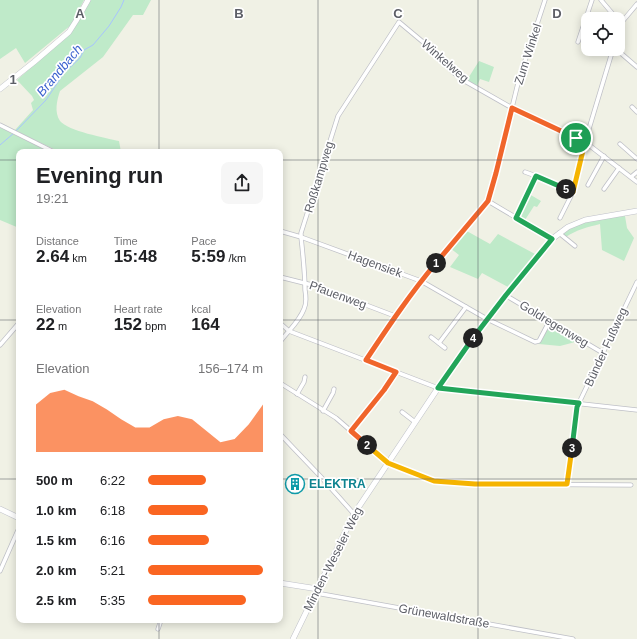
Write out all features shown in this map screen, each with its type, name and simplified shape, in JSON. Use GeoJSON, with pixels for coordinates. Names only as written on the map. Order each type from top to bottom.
{"type":"FeatureCollection","features":[{"type":"Feature","properties":{"kind":"street"},"geometry":{"type":"LineString","coordinates":[[0,89],[69,32],[88,0]]}},
{"type":"Feature","properties":{"kind":"street","name":"Zum Winkel"},"geometry":{"type":"LineString","coordinates":[[488,201],[519,79],[545,0]]}},
{"type":"Feature","properties":{"kind":"street"},"geometry":{"type":"LineString","coordinates":[[578,42],[592,0]]}},
{"type":"Feature","properties":{"kind":"street"},"geometry":{"type":"LineString","coordinates":[[601,0],[611,12]]}},
{"type":"Feature","properties":{"kind":"street"},"geometry":{"type":"LineString","coordinates":[[625,15],[637,4]]}},
{"type":"Feature","properties":{"kind":"street","name":"Winkelweg"},"geometry":{"type":"LineString","coordinates":[[399,22],[429,47],[454,73],[463,80],[512,108],[585,142],[637,182]]}},
{"type":"Feature","properties":{"kind":"street","name":"Roßkampweg"},"geometry":{"type":"LineString","coordinates":[[283,338],[295,325],[306,304],[301,237],[338,116],[399,22]]}},
{"type":"Feature","properties":{"kind":"street"},"geometry":{"type":"LineString","coordinates":[[560,218],[573,192],[585,142],[613,56]]}},
{"type":"Feature","properties":{"kind":"street"},"geometry":{"type":"LineString","coordinates":[[624,56],[637,67]]}},
{"type":"Feature","properties":{"kind":"street"},"geometry":{"type":"LineString","coordinates":[[632,107],[637,112]]}},
{"type":"Feature","properties":{"kind":"street"},"geometry":{"type":"LineString","coordinates":[[0,125],[48,149]]}},
{"type":"Feature","properties":{"kind":"street"},"geometry":{"type":"LineString","coordinates":[[620,144],[637,159]]}},
{"type":"Feature","properties":{"kind":"street"},"geometry":{"type":"LineString","coordinates":[[588,186],[604,156]]}},
{"type":"Feature","properties":{"kind":"street"},"geometry":{"type":"LineString","coordinates":[[604,189],[619,168]]}},
{"type":"Feature","properties":{"kind":"street"},"geometry":{"type":"LineString","coordinates":[[525,172],[573,192]]}},
{"type":"Feature","properties":{"kind":"street"},"geometry":{"type":"LineString","coordinates":[[631,177],[637,172]]}},
{"type":"Feature","properties":{"kind":"street"},"geometry":{"type":"LineString","coordinates":[[516,218],[536,176]]}},
{"type":"Feature","properties":{"kind":"street"},"geometry":{"type":"LineString","coordinates":[[366,360],[395,316],[421,281],[488,201],[552,239]]}},
{"type":"Feature","properties":{"kind":"street","name":"Minden-Weseler Weg"},"geometry":{"type":"LineString","coordinates":[[294,639],[354,514],[438,388],[506,295],[552,239],[568,227],[586,220],[637,212]]}},
{"type":"Feature","properties":{"kind":"street","name":"Hagensiek"},"geometry":{"type":"LineString","coordinates":[[283,232],[421,281],[487,319],[535,342],[539,341],[549,322]]}},
{"type":"Feature","properties":{"kind":"street"},"geometry":{"type":"LineString","coordinates":[[559,233],[575,246]]}},
{"type":"Feature","properties":{"kind":"street","name":"Pfauenweg"},"geometry":{"type":"LineString","coordinates":[[283,278],[316,286],[395,316]]}},
{"type":"Feature","properties":{"kind":"street","name":"Bünder Fußweg"},"geometry":{"type":"LineString","coordinates":[[567,484],[577,407],[637,282]]}},
{"type":"Feature","properties":{"kind":"street","name":"Goldregenweg"},"geometry":{"type":"LineString","coordinates":[[506,295],[603,353]]}},
{"type":"Feature","properties":{"kind":"street"},"geometry":{"type":"LineString","coordinates":[[439,343],[466,307]]}},
{"type":"Feature","properties":{"kind":"street"},"geometry":{"type":"LineString","coordinates":[[0,345],[16,326]]}},
{"type":"Feature","properties":{"kind":"street"},"geometry":{"type":"LineString","coordinates":[[283,326],[289,331],[438,388],[637,410]]}},
{"type":"Feature","properties":{"kind":"street"},"geometry":{"type":"LineString","coordinates":[[431,337],[445,348]]}},
{"type":"Feature","properties":{"kind":"street"},"geometry":{"type":"LineString","coordinates":[[351,431],[384,390],[396,372]]}},
{"type":"Feature","properties":{"kind":"street"},"geometry":{"type":"LineString","coordinates":[[297,394],[304,382],[305,377]]}},
{"type":"Feature","properties":{"kind":"street"},"geometry":{"type":"LineString","coordinates":[[283,385],[336,418],[388,463],[434,481],[475,484],[631,485]]}},
{"type":"Feature","properties":{"kind":"street"},"geometry":{"type":"LineString","coordinates":[[323,411],[334,389]]}},
{"type":"Feature","properties":{"kind":"street"},"geometry":{"type":"LineString","coordinates":[[402,412],[415,422]]}},
{"type":"Feature","properties":{"kind":"street"},"geometry":{"type":"LineString","coordinates":[[283,439],[321,477],[354,514]]}},
{"type":"Feature","properties":{"kind":"street"},"geometry":{"type":"LineString","coordinates":[[0,509],[16,517]]}},
{"type":"Feature","properties":{"kind":"street"},"geometry":{"type":"LineString","coordinates":[[0,571],[16,535]]}},
{"type":"Feature","properties":{"kind":"street"},"geometry":{"type":"LineString","coordinates":[[283,583],[310,587],[317,591]]}},
{"type":"Feature","properties":{"kind":"street","name":"Grünewaldstraße"},"geometry":{"type":"LineString","coordinates":[[317,591],[436,615],[573,639]]}},
{"type":"Feature","properties":{"kind":"street"},"geometry":{"type":"LineString","coordinates":[[158,629],[160,623]]}},
{"type":"Feature","properties":{"kind":"green space"},"geometry":{"type":"Polygon","coordinates":[[[0,0],[84,0],[71,25],[25,63],[16,48],[0,59],[0,0]]]}},
{"type":"Feature","properties":{"kind":"green space"},"geometry":{"type":"Polygon","coordinates":[[[90,0],[151,0],[143,15],[133,15],[103,57],[60,91],[57,102],[57,114],[60,121],[64,125],[88,134],[119,141],[120,149],[54,149],[15,130],[33,110],[31,103],[34,100],[17,80],[73,29],[90,0]]]}},
{"type":"Feature","properties":{"kind":"green space"},"geometry":{"type":"Polygon","coordinates":[[[479,61],[494,67],[489,82],[480,79],[477,86],[467,80],[479,61]]]}},
{"type":"Feature","properties":{"kind":"green space"},"geometry":{"type":"Polygon","coordinates":[[[0,126],[44,149],[16,149],[16,227],[0,220],[0,126]]]}},
{"type":"Feature","properties":{"kind":"green space"},"geometry":{"type":"Polygon","coordinates":[[[529,194],[541,201],[537,207],[534,206],[525,220],[521,218],[520,214],[529,194]]]}},
{"type":"Feature","properties":{"kind":"green space"},"geometry":{"type":"Polygon","coordinates":[[[625,216],[627,228],[634,238],[624,261],[602,250],[600,224],[578,231],[566,237],[561,233],[576,225],[600,219],[625,216]]]}},
{"type":"Feature","properties":{"kind":"green space"},"geometry":{"type":"Polygon","coordinates":[[[465,230],[490,244],[498,234],[535,254],[508,287],[482,273],[478,279],[450,267],[459,255],[450,248],[465,230]]]}},
{"type":"Feature","properties":{"kind":"green space"},"geometry":{"type":"Polygon","coordinates":[[[550,325],[579,341],[560,346],[539,344],[548,326],[550,325]]]}},
{"type":"Feature","properties":{"kind":"waterway","name":"Brandbach"},"geometry":{"type":"LineString","coordinates":[[16,131],[46,100],[64,73],[80,58],[84,50],[93,45],[109,26],[124,0]]}},
{"type":"Feature","properties":{"kind":"waterway","name":"Brandbach"},"geometry":{"type":"LineString","coordinates":[[0,145],[14,133]]}},
{"type":"Feature","properties":{"kind":"place","name":"ELEKTRA"},"geometry":{"type":"Point","coordinates":[295,484]}},
{"type":"Feature","properties":{"kind":"route"},"geometry":{"type":"LineString","coordinates":[[512,108],[576,138],[585,142],[573,192],[536,176],[516,218],[552,239],[487,319],[438,388],[579,403],[577,407],[567,484],[475,484],[434,481],[388,463],[351,431],[384,390],[396,372],[366,360],[395,316],[421,281],[488,201],[512,108]]}}]}
